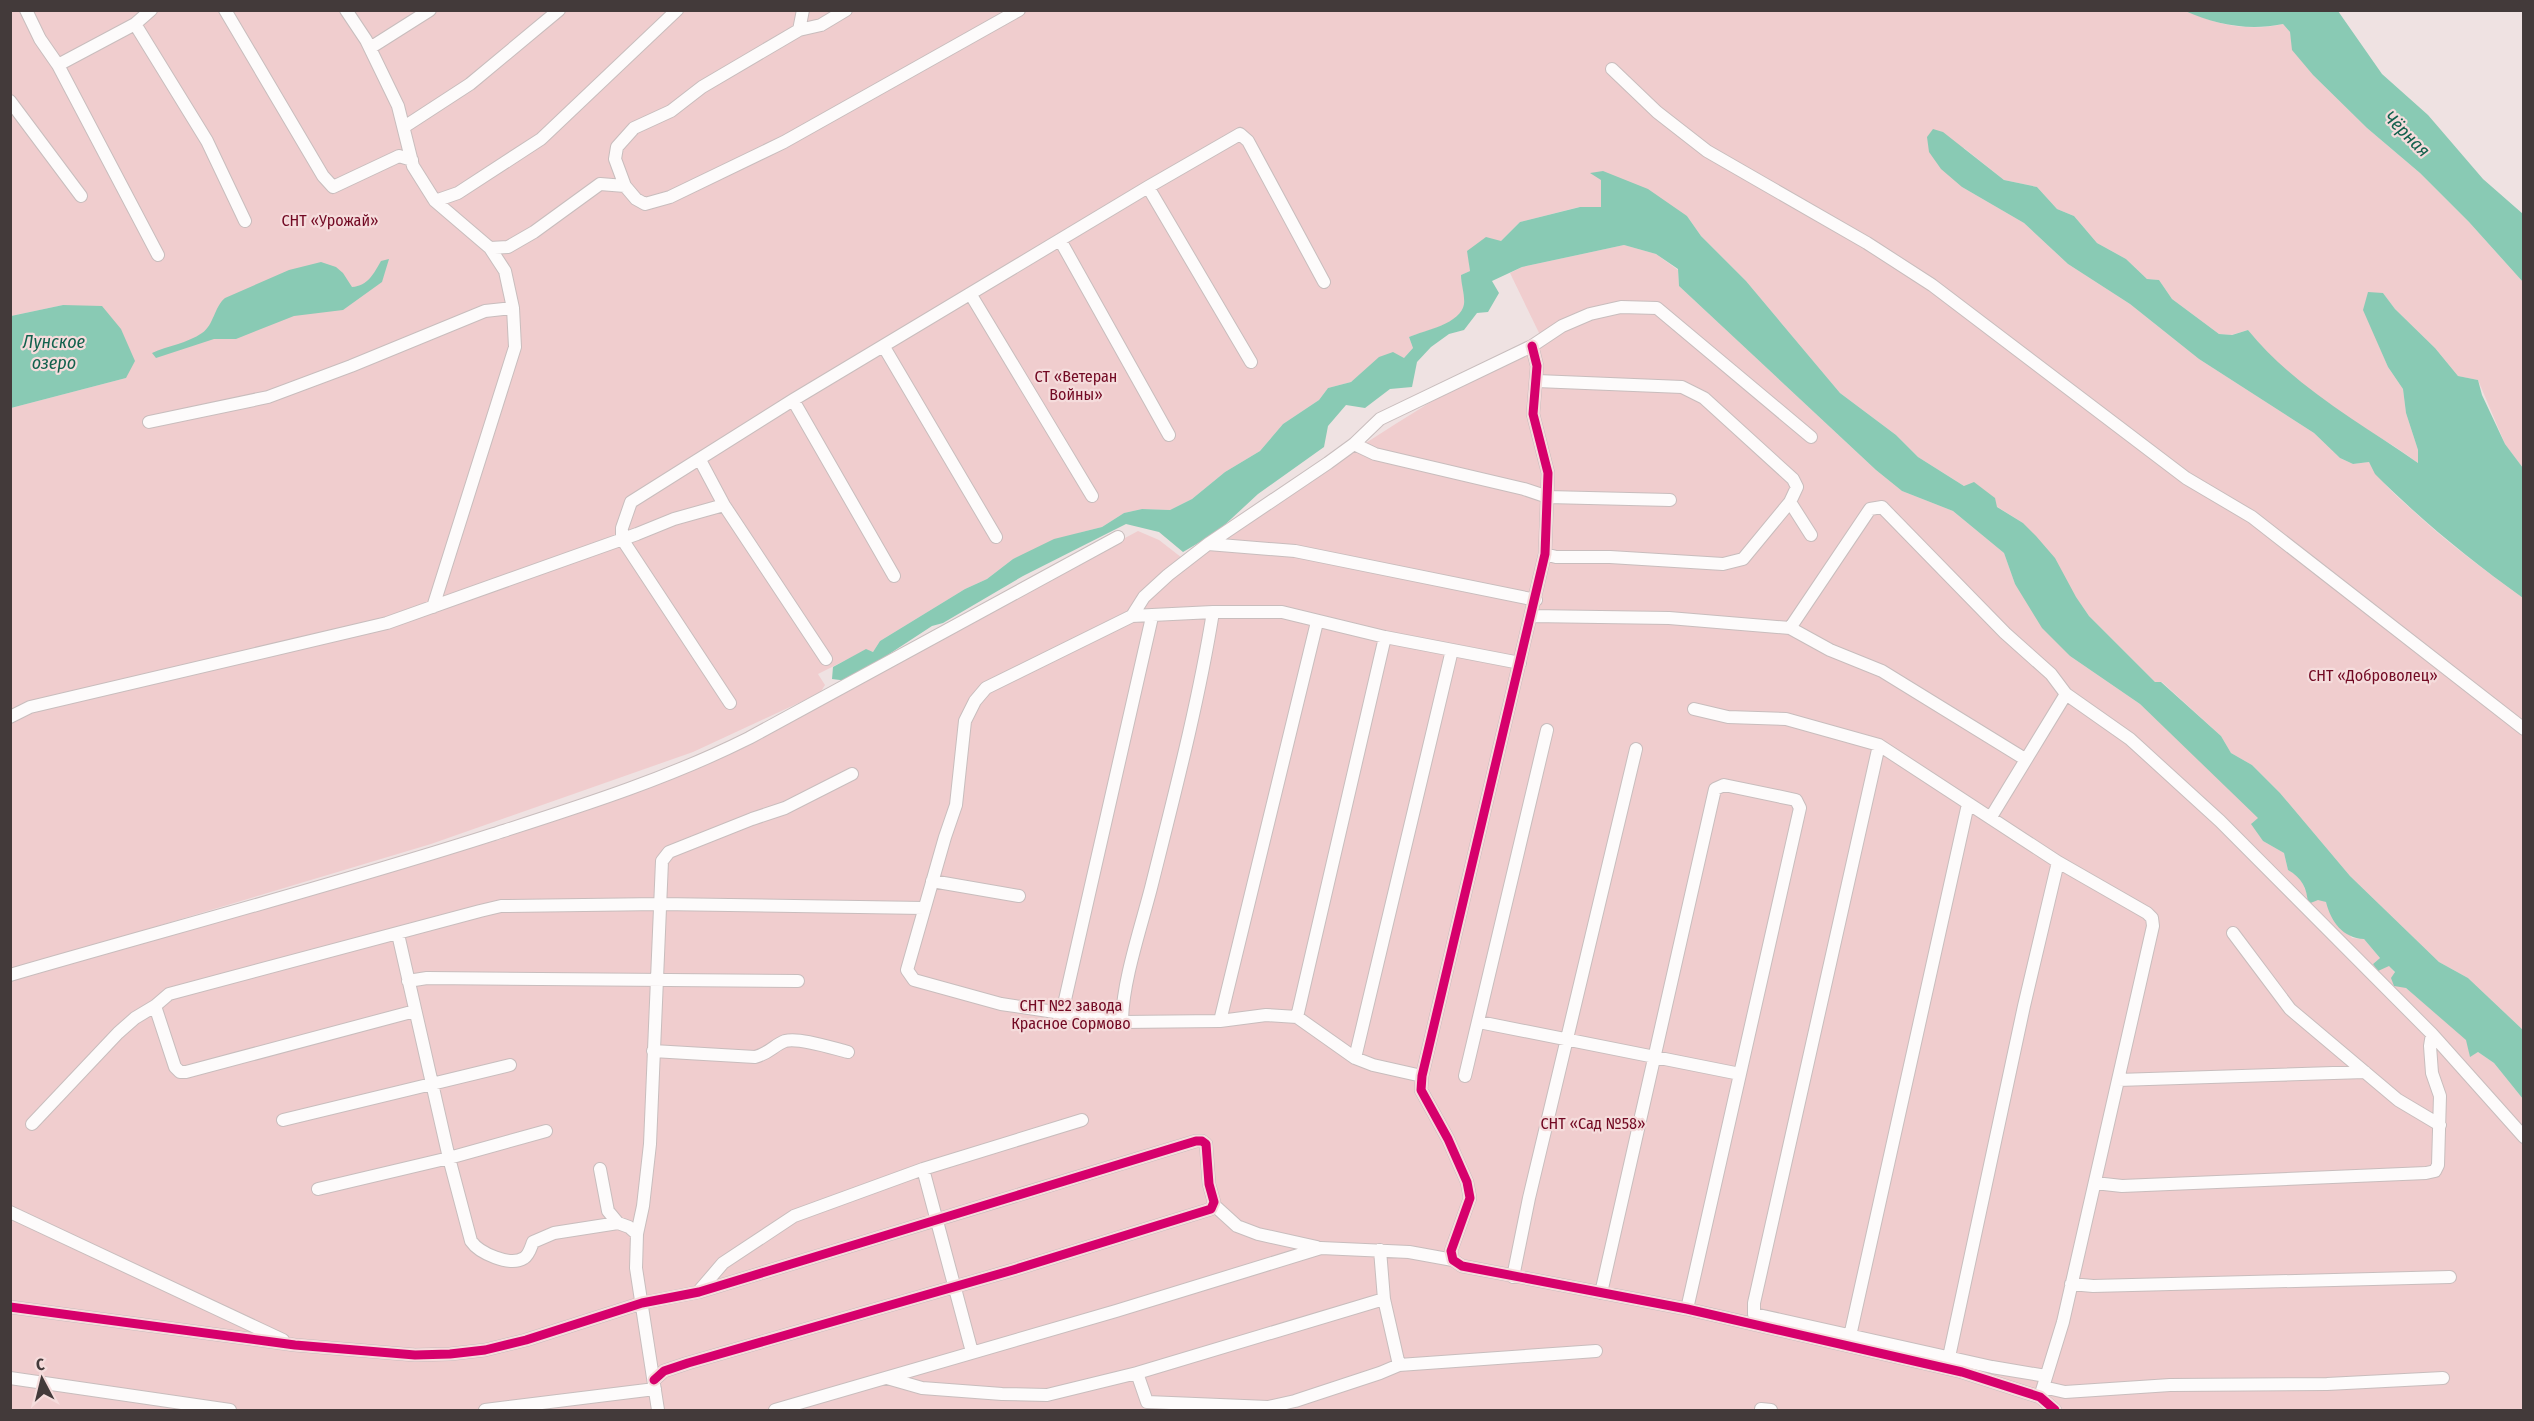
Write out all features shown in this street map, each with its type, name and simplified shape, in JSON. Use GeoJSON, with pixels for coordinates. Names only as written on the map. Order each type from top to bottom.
{"type":"FeatureCollection","features":[{"type":"Feature","properties":{"kind":"street"},"geometry":{"type":"LineString","coordinates":[[26,10],[40,39],[58,65],[158,255]]}},
{"type":"Feature","properties":{"kind":"street"},"geometry":{"type":"LineString","coordinates":[[58,65],[135,24],[151,10]]}},
{"type":"Feature","properties":{"kind":"street"},"geometry":{"type":"LineString","coordinates":[[225,10],[323,176],[333,187],[399,156],[412,160]]}},
{"type":"Feature","properties":{"kind":"street"},"geometry":{"type":"LineString","coordinates":[[346,10],[370,48],[398,106],[413,166],[435,201],[490,248],[505,271],[513,308],[515,347],[433,607]]}},
{"type":"Feature","properties":{"kind":"street"},"geometry":{"type":"LineString","coordinates":[[370,48],[430,10]]}},
{"type":"Feature","properties":{"kind":"street"},"geometry":{"type":"LineString","coordinates":[[404,127],[470,84],[559,10]]}},
{"type":"Feature","properties":{"kind":"street"},"geometry":{"type":"LineString","coordinates":[[435,201],[458,193],[542,139],[677,10]]}},
{"type":"Feature","properties":{"kind":"street"},"geometry":{"type":"LineString","coordinates":[[799,30],[803,10]]}},
{"type":"Feature","properties":{"kind":"street"},"geometry":{"type":"LineString","coordinates":[[846,10],[821,25],[799,30],[702,87],[671,111],[634,128],[617,147],[615,159],[625,186],[636,199],[645,204],[670,197],[784,142],[1019,10]]}},
{"type":"Feature","properties":{"kind":"street"},"geometry":{"type":"LineString","coordinates":[[135,24],[207,141],[245,221]]}},
{"type":"Feature","properties":{"kind":"street"},"geometry":{"type":"LineString","coordinates":[[1612,69],[1657,112],[1707,151],[1867,243],[1932,285],[2186,478],[2252,517],[2523,729]]}},
{"type":"Feature","properties":{"kind":"street"},"geometry":{"type":"LineString","coordinates":[[10,101],[81,196]]}},
{"type":"Feature","properties":{"kind":"street"},"geometry":{"type":"LineString","coordinates":[[730,703],[622,539],[622,528],[631,502],[793,400],[1240,134],[1248,141],[1324,282]]}},
{"type":"Feature","properties":{"kind":"street"},"geometry":{"type":"LineString","coordinates":[[490,248],[508,248],[600,184],[625,186]]}},
{"type":"Feature","properties":{"kind":"street"},"geometry":{"type":"LineString","coordinates":[[1148,187],[1251,362]]}},
{"type":"Feature","properties":{"kind":"street"},"geometry":{"type":"LineString","coordinates":[[1060,240],[1169,435]]}},
{"type":"Feature","properties":{"kind":"street"},"geometry":{"type":"LineString","coordinates":[[971,295],[1092,496]]}},
{"type":"Feature","properties":{"kind":"street"},"geometry":{"type":"LineString","coordinates":[[1132,616],[1144,597],[1208,544],[1354,444],[1380,419],[1532,346],[1562,326],[1590,314],[1621,307],[1657,308],[1811,437]]}},
{"type":"Feature","properties":{"kind":"street"},"geometry":{"type":"LineString","coordinates":[[149,422],[268,396],[351,366],[485,310],[513,308]]}},
{"type":"Feature","properties":{"kind":"street"},"geometry":{"type":"LineString","coordinates":[[1454,1260],[1451,1251],[1470,1198],[1467,1182],[1448,1139],[1421,1090],[1422,1076],[1545,554],[1548,473],[1533,414],[1537,366],[1532,346]]}},
{"type":"Feature","properties":{"kind":"street"},"geometry":{"type":"LineString","coordinates":[[884,347],[996,537]]}},
{"type":"Feature","properties":{"kind":"street"},"geometry":{"type":"LineString","coordinates":[[1537,381],[1682,387],[1704,398],[1793,479],[1797,487],[1790,502],[1743,559],[1723,564],[1545,554]]}},
{"type":"Feature","properties":{"kind":"street"},"geometry":{"type":"LineString","coordinates":[[793,400],[894,576]]}},
{"type":"Feature","properties":{"kind":"street"},"geometry":{"type":"LineString","coordinates":[[1354,444],[1375,454],[1548,497],[1670,500]]}},
{"type":"Feature","properties":{"kind":"street"},"geometry":{"type":"LineString","coordinates":[[699,460],[724,505],[826,659]]}},
{"type":"Feature","properties":{"kind":"street"},"geometry":{"type":"LineString","coordinates":[[1790,502],[1811,535]]}},
{"type":"Feature","properties":{"kind":"street"},"geometry":{"type":"LineString","coordinates":[[10,717],[30,707],[387,623],[674,519],[724,505]]}},
{"type":"Feature","properties":{"kind":"street"},"geometry":{"type":"LineString","coordinates":[[1790,628],[1870,509],[1882,507],[2005,633],[2051,674],[2066,694],[2130,739],[2220,821],[2432,1034],[2523,1137]]}},
{"type":"Feature","properties":{"kind":"street"},"geometry":{"type":"LineString","coordinates":[[10,975],[437,852],[622,792],[710,757],[749,738],[1118,537]]}},
{"type":"Feature","properties":{"kind":"street"},"geometry":{"type":"LineString","coordinates":[[1208,544],[1295,551],[1536,600]]}},
{"type":"Feature","properties":{"kind":"street"},"geometry":{"type":"LineString","coordinates":[[1422,1076],[1373,1065],[1355,1058],[1297,1017],[1266,1015],[1220,1021],[1122,1022],[1001,1004],[914,980],[908,970],[924,908],[956,805],[965,721],[975,701],[986,688],[1132,616],[1152,617],[1213,612],[1282,612],[1385,637],[1520,663]]}},
{"type":"Feature","properties":{"kind":"street"},"geometry":{"type":"LineString","coordinates":[[1122,1022],[1122,1009],[1202,681],[1213,612]]}},
{"type":"Feature","properties":{"kind":"street"},"geometry":{"type":"LineString","coordinates":[[1531,616],[1660,617],[1790,628],[1830,650],[1882,671],[2025,759]]}},
{"type":"Feature","properties":{"kind":"street"},"geometry":{"type":"LineString","coordinates":[[1062,1012],[1152,617]]}},
{"type":"Feature","properties":{"kind":"street"},"geometry":{"type":"LineString","coordinates":[[1220,1021],[1317,622]]}},
{"type":"Feature","properties":{"kind":"street"},"geometry":{"type":"LineString","coordinates":[[1297,1017],[1385,637]]}},
{"type":"Feature","properties":{"kind":"street"},"geometry":{"type":"LineString","coordinates":[[1355,1058],[1452,650]]}},
{"type":"Feature","properties":{"kind":"street"},"geometry":{"type":"LineString","coordinates":[[1991,818],[2066,694]]}},
{"type":"Feature","properties":{"kind":"street"},"geometry":{"type":"LineString","coordinates":[[1694,709],[1728,717],[1786,719],[1879,745],[2058,862],[2152,918],[2153,926],[2071,1284],[2043,1387],[2055,1410]]}},
{"type":"Feature","properties":{"kind":"street"},"geometry":{"type":"LineString","coordinates":[[1465,1076],[1547,730]]}},
{"type":"Feature","properties":{"kind":"street"},"geometry":{"type":"LineString","coordinates":[[1879,745],[1754,1303],[1754,1314],[1949,1357],[2043,1387]]}},
{"type":"Feature","properties":{"kind":"street"},"geometry":{"type":"LineString","coordinates":[[1513,1277],[1566,1040],[1636,749]]}},
{"type":"Feature","properties":{"kind":"street"},"geometry":{"type":"LineString","coordinates":[[658,1410],[636,1268],[637,1234],[643,1206],[650,1144],[662,861],[669,852],[785,808],[852,774]]}},
{"type":"Feature","properties":{"kind":"street"},"geometry":{"type":"LineString","coordinates":[[1601,1293],[1715,789],[1724,784],[1796,800],[1800,808],[1687,1309]]}},
{"type":"Feature","properties":{"kind":"street"},"geometry":{"type":"LineString","coordinates":[[1850,1336],[1968,804]]}},
{"type":"Feature","properties":{"kind":"street"},"geometry":{"type":"LineString","coordinates":[[1949,1357],[2015,1046],[2058,862]]}},
{"type":"Feature","properties":{"kind":"street"},"geometry":{"type":"LineString","coordinates":[[932,881],[1019,896]]}},
{"type":"Feature","properties":{"kind":"street"},"geometry":{"type":"LineString","coordinates":[[32,1124],[118,1033],[135,1017],[155,1006],[169,994],[501,906],[660,904],[924,908]]}},
{"type":"Feature","properties":{"kind":"street"},"geometry":{"type":"LineString","coordinates":[[2233,933],[2290,1009],[2398,1100],[2440,1125]]}},
{"type":"Feature","properties":{"kind":"street"},"geometry":{"type":"LineString","coordinates":[[398,934],[449,1158],[471,1241],[476,1248],[500,1259],[518,1260],[527,1256],[533,1242],[554,1233],[618,1223],[629,1227],[637,1234]]}},
{"type":"Feature","properties":{"kind":"street"},"geometry":{"type":"LineString","coordinates":[[408,981],[427,978],[798,981]]}},
{"type":"Feature","properties":{"kind":"street"},"geometry":{"type":"LineString","coordinates":[[155,1006],[175,1066],[180,1072],[415,1011]]}},
{"type":"Feature","properties":{"kind":"street"},"geometry":{"type":"LineString","coordinates":[[1479,1022],[1740,1074]]}},
{"type":"Feature","properties":{"kind":"street"},"geometry":{"type":"LineString","coordinates":[[2094,1183],[2122,1186],[2435,1171],[2438,1165],[2440,1096],[2432,1073],[2430,1055],[2432,1034]]}},
{"type":"Feature","properties":{"kind":"street"},"geometry":{"type":"LineString","coordinates":[[653,1051],[755,1057],[768,1054],[786,1041],[798,1041],[848,1052]]}},
{"type":"Feature","properties":{"kind":"street"},"geometry":{"type":"LineString","coordinates":[[283,1120],[510,1065]]}},
{"type":"Feature","properties":{"kind":"street"},"geometry":{"type":"LineString","coordinates":[[2118,1080],[2365,1072]]}},
{"type":"Feature","properties":{"kind":"street"},"geometry":{"type":"LineString","coordinates":[[699,1292],[723,1263],[794,1216],[923,1169],[1082,1120]]}},
{"type":"Feature","properties":{"kind":"street"},"geometry":{"type":"LineString","coordinates":[[318,1189],[449,1158],[546,1131]]}},
{"type":"Feature","properties":{"kind":"street"},"geometry":{"type":"LineString","coordinates":[[10,1307],[295,1345],[415,1355],[462,1353],[526,1340],[642,1303],[699,1292],[935,1218],[1202,1141],[1208,1148],[1207,1172],[1215,1206],[1237,1226],[1258,1234],[1321,1248],[1409,1252],[1454,1260],[1462,1266],[1687,1309],[1962,1372],[2065,1392],[2170,1385],[2327,1384],[2443,1378]]}},
{"type":"Feature","properties":{"kind":"street"},"geometry":{"type":"LineString","coordinates":[[600,1168],[608,1211],[618,1223]]}},
{"type":"Feature","properties":{"kind":"street"},"geometry":{"type":"LineString","coordinates":[[923,1169],[952,1287],[972,1352]]}},
{"type":"Feature","properties":{"kind":"street"},"geometry":{"type":"LineString","coordinates":[[485,1410],[654,1384],[664,1371],[688,1362],[952,1287],[1203,1212],[1215,1206]]}},
{"type":"Feature","properties":{"kind":"street"},"geometry":{"type":"LineString","coordinates":[[10,1212],[295,1345]]}},
{"type":"Feature","properties":{"kind":"street"},"geometry":{"type":"LineString","coordinates":[[775,1410],[1116,1311],[1321,1248]]}},
{"type":"Feature","properties":{"kind":"street"},"geometry":{"type":"LineString","coordinates":[[1380,1250],[1384,1299],[1399,1365]]}},
{"type":"Feature","properties":{"kind":"street"},"geometry":{"type":"LineString","coordinates":[[2071,1284],[2092,1286],[2450,1277]]}},
{"type":"Feature","properties":{"kind":"street"},"geometry":{"type":"LineString","coordinates":[[886,1378],[922,1388],[1047,1395],[1137,1374],[1384,1299]]}},
{"type":"Feature","properties":{"kind":"street"},"geometry":{"type":"LineString","coordinates":[[1137,1374],[1147,1402],[1268,1407],[1380,1373],[1399,1365],[1596,1352]]}},
{"type":"Feature","properties":{"kind":"street"},"geometry":{"type":"LineString","coordinates":[[10,1378],[230,1410]]}},
{"type":"Feature","properties":{"kind":"green space"},"geometry":{"type":"Polygon","coordinates":[[[2185,10],[2209,20],[2233,26],[2258,27],[2283,24],[2290,32],[2293,50],[2313,75],[2367,128],[2420,173],[2469,222],[2523,282],[2523,468],[2505,444],[2478,380],[2458,376],[2435,348],[2395,309],[2383,293],[2377,341],[2388,367],[2403,389],[2406,413],[2418,450],[2418,463],[2315,395],[2274,359],[2248,330],[2231,335],[2219,334],[2172,299],[2159,280],[2147,279],[2126,259],[2097,243],[2074,216],[2057,209],[2037,187],[2004,180],[1964,148],[1962,187],[2024,223],[2068,264],[2130,304],[2199,359],[2314,433],[2340,458],[2353,464],[2369,462],[2377,475],[2398,497],[2464,554],[2523,598],[2523,1030],[2468,978],[2439,962],[2350,876],[2280,793],[2252,765],[2231,753],[2221,736],[2162,682],[2155,682],[2089,616],[2023,523],[1918,457],[1896,435],[1840,393],[1746,281],[1701,236],[1687,216],[1601,180],[1602,207],[1579,207],[1520,222],[1501,241],[1468,251],[1470,271],[1461,275],[1464,304],[1457,317],[1442,326],[1409,337],[1413,348],[1404,358],[1380,357],[1351,382],[1328,388],[1319,400],[1283,424],[1260,451],[1225,472],[1192,499],[1170,510],[1142,509],[1124,513],[1102,527],[1082,532],[1013,559],[987,579],[965,589],[880,641],[873,652],[866,650],[818,674],[825,685],[820,693],[693,752],[431,844],[11,970],[11,408],[126,378],[63,305],[11,316],[10,11],[2185,10]]]}},
{"type":"Feature","properties":{"kind":"green space","name":"СНТ №2 завода Красное Сормово"},"geometry":{"type":"Polygon","coordinates":[[[1624,245],[1656,254],[1678,270],[1679,286],[1876,470],[1902,491],[1953,511],[2004,553],[2015,584],[2070,656],[2140,704],[2259,818],[2252,823],[2263,841],[2284,853],[2288,870],[2300,877],[2307,894],[2326,902],[2352,938],[2364,939],[2380,958],[2373,964],[2389,965],[2406,988],[2467,1040],[2470,1056],[2478,1052],[2494,1063],[2523,1099],[2523,1410],[11,1410],[11,978],[498,840],[698,767],[1138,531],[1159,540],[1186,561],[1205,553],[1328,468],[1412,414],[1542,339],[1510,273],[1522,267],[1624,245]]]}},
{"type":"Feature","properties":{"kind":"water","name":"Чёрная"},"geometry":{"type":"Polygon","coordinates":[[[2185,11],[2338,11],[2382,74],[2428,115],[2483,179],[2523,214],[2523,282],[2469,222],[2420,173],[2367,128],[2313,75],[2292,50],[2290,32],[2283,24],[2245,27],[2209,20],[2185,11]]]}},
{"type":"Feature","properties":{"kind":"water"},"geometry":{"type":"Polygon","coordinates":[[[1933,129],[1943,132],[2004,180],[2037,187],[2057,209],[2074,216],[2097,243],[2126,259],[2147,279],[2159,280],[2172,299],[2219,334],[2232,335],[2248,330],[2266,350],[2306,386],[2418,463],[2418,450],[2406,413],[2403,389],[2388,367],[2363,310],[2368,292],[2383,293],[2395,309],[2435,348],[2458,376],[2478,380],[2482,395],[2505,444],[2523,468],[2523,598],[2429,524],[2375,474],[2369,462],[2353,464],[2340,458],[2314,433],[2199,359],[2130,304],[2068,264],[2024,223],[1962,187],[1941,169],[1929,152],[1927,137],[1933,129]]]}},
{"type":"Feature","properties":{"kind":"water"},"geometry":{"type":"Polygon","coordinates":[[[1603,171],[1648,189],[1687,216],[1701,236],[1746,281],[1840,393],[1896,435],[1918,457],[1964,486],[1974,482],[1995,498],[1997,507],[2023,523],[2036,536],[2055,558],[2089,616],[2155,682],[2161,682],[2221,736],[2231,753],[2252,765],[2280,793],[2350,876],[2439,962],[2468,978],[2523,1030],[2523,1099],[2494,1063],[2478,1052],[2470,1057],[2466,1040],[2406,988],[2394,986],[2391,978],[2395,972],[2389,966],[2378,971],[2373,964],[2380,958],[2364,939],[2350,936],[2339,928],[2326,902],[2318,900],[2308,904],[2305,888],[2297,876],[2288,870],[2284,853],[2263,841],[2251,824],[2258,818],[2140,704],[2070,656],[2042,628],[2015,584],[2004,553],[1953,511],[1902,491],[1876,470],[1679,286],[1678,269],[1656,254],[1624,245],[1522,267],[1492,281],[1499,293],[1488,312],[1477,313],[1464,330],[1449,334],[1431,347],[1417,362],[1412,387],[1390,389],[1365,408],[1346,405],[1328,426],[1324,447],[1258,494],[1217,532],[1183,552],[1159,532],[1126,524],[1023,576],[943,623],[932,626],[848,681],[832,679],[833,667],[866,649],[873,652],[880,641],[965,589],[987,579],[1013,559],[1054,539],[1102,527],[1124,513],[1142,509],[1170,510],[1192,499],[1225,472],[1260,451],[1283,424],[1319,400],[1328,388],[1351,382],[1379,357],[1393,352],[1404,358],[1413,348],[1409,337],[1456,317],[1464,304],[1461,275],[1470,271],[1467,251],[1486,237],[1501,241],[1520,222],[1580,207],[1601,207],[1601,180],[1590,173],[1603,171]]]}},
{"type":"Feature","properties":{"kind":"water"},"geometry":{"type":"Polygon","coordinates":[[[389,259],[382,282],[343,310],[294,316],[236,339],[214,339],[156,358],[152,353],[190,339],[206,330],[218,306],[225,298],[289,270],[321,262],[336,267],[352,287],[366,281],[381,261],[389,259]]]}},
{"type":"Feature","properties":{"kind":"water","name":"Лунское озеро"},"geometry":{"type":"Polygon","coordinates":[[[63,305],[102,306],[121,329],[135,361],[126,378],[11,408],[11,316],[63,305]]]}},
{"type":"Feature","properties":{"kind":"cycle path"},"geometry":{"type":"LineString","coordinates":[[1532,346],[1537,366],[1533,414],[1548,473],[1545,554],[1422,1076],[1421,1090],[1448,1139],[1467,1182],[1470,1198],[1451,1251],[1453,1260],[1462,1266],[1687,1309],[1962,1372],[2040,1397],[2055,1410]]}},
{"type":"Feature","properties":{"kind":"cycle path"},"geometry":{"type":"LineString","coordinates":[[10,1307],[295,1345],[415,1355],[485,1350],[526,1340],[642,1303],[699,1292],[1196,1141],[1206,1144],[1209,1184],[1214,1202],[1211,1209],[1013,1270],[688,1363],[664,1371],[654,1380]]}},
{"type":"Feature","properties":{"kind":"park label","name":"СНТ «Урожай»"},"geometry":{"type":"Point","coordinates":[330,220]}},
{"type":"Feature","properties":{"kind":"park label","name":"СТ «Ветеран Войны»"},"geometry":{"type":"Point","coordinates":[1076,385]}},
{"type":"Feature","properties":{"kind":"park label","name":"СНТ «Доброволец»"},"geometry":{"type":"Point","coordinates":[2373,675]}},
{"type":"Feature","properties":{"kind":"park label","name":"СНТ «Сад №58»"},"geometry":{"type":"Point","coordinates":[1593,1123]}}]}
